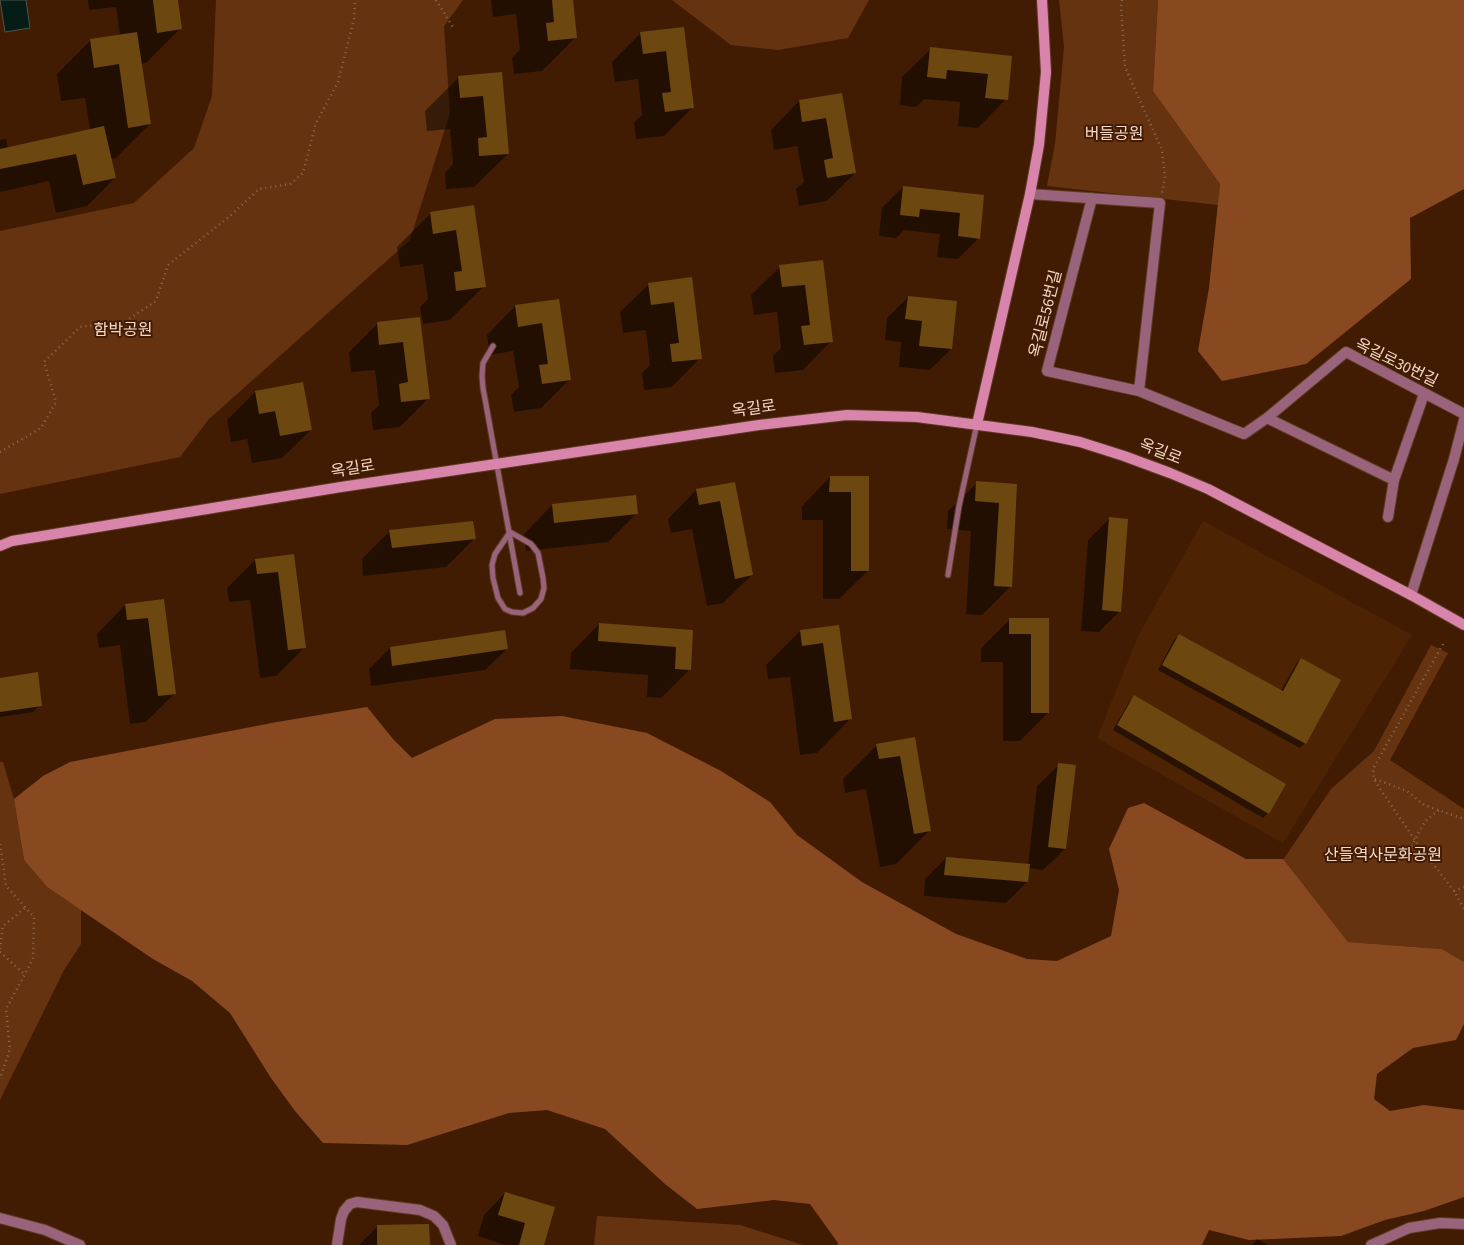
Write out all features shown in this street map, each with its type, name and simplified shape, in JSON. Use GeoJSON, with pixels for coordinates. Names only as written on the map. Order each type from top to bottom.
{"type":"FeatureCollection","features":[{"type":"Feature","properties":{"kind":"street"},"geometry":{"type":"LineString","coordinates":[[977,424],[1030,194],[1039,145],[1046,72],[1042,0]]}},
{"type":"Feature","properties":{"kind":"street"},"geometry":{"type":"LineString","coordinates":[[1030,194],[1160,203],[1139,390],[1244,434],[1266,418],[1394,480]]}},
{"type":"Feature","properties":{"kind":"street","name":"옥길로56번길"},"geometry":{"type":"LineString","coordinates":[[1092,198],[1047,371],[1139,390]]}},
{"type":"Feature","properties":{"kind":"street","name":"옥길로30번길"},"geometry":{"type":"LineString","coordinates":[[1266,418],[1346,352],[1464,414]]}},
{"type":"Feature","properties":{"kind":"street"},"geometry":{"type":"LineString","coordinates":[[1388,517],[1394,480],[1424,394]]}},
{"type":"Feature","properties":{"kind":"street","name":"옥길로"},"geometry":{"type":"LineString","coordinates":[[0,546],[12,541],[341,487],[759,424],[848,415],[917,417],[1032,432],[1080,442],[1170,473],[1208,489],[1411,595],[1464,625]]}},
{"type":"Feature","properties":{"kind":"street"},"geometry":{"type":"LineString","coordinates":[[1411,595],[1454,459],[1464,420]]}},
{"type":"Feature","properties":{"kind":"street","name":"옥길로"},"geometry":{"type":"LineString","coordinates":[[0,537],[12,541]]}},
{"type":"Feature","properties":{"kind":"street"},"geometry":{"type":"LineString","coordinates":[[337,1245],[344,1211],[350,1204],[357,1202],[420,1210],[434,1216],[443,1225],[451,1245]]}},
{"type":"Feature","properties":{"kind":"street"},"geometry":{"type":"LineString","coordinates":[[0,1218],[45,1230],[80,1245]]}},
{"type":"Feature","properties":{"kind":"street"},"geometry":{"type":"LineString","coordinates":[[1371,1245],[1408,1228],[1440,1224],[1464,1224]]}},
{"type":"Feature","properties":{"kind":"lane"},"geometry":{"type":"LineString","coordinates":[[493,346],[483,363],[482,376],[520,593]]}},
{"type":"Feature","properties":{"kind":"lane"},"geometry":{"type":"LineString","coordinates":[[948,575],[959,506],[977,424]]}},
{"type":"Feature","properties":{"kind":"lane"},"geometry":{"type":"LineString","coordinates":[[510,532],[532,544],[538,553],[543,578],[544,588],[541,599],[533,608],[523,613],[505,609],[498,598],[493,578],[492,565],[496,554],[510,532]]}},
{"type":"Feature","properties":{"kind":"path"},"geometry":{"type":"LineString","coordinates":[[0,452],[41,428],[56,402],[44,362],[80,327],[126,321],[156,301],[168,265],[230,216],[259,189],[290,184],[303,173],[316,123],[338,82],[354,19],[355,0]]}},
{"type":"Feature","properties":{"kind":"path"},"geometry":{"type":"LineString","coordinates":[[436,0],[454,28]]}},
{"type":"Feature","properties":{"kind":"path"},"geometry":{"type":"LineString","coordinates":[[1122,0],[1126,67],[1162,150],[1165,177],[1160,203]]}},
{"type":"Feature","properties":{"kind":"path"},"geometry":{"type":"LineString","coordinates":[[1443,644],[1373,769],[1374,779],[1415,840],[1454,891],[1464,908]]}},
{"type":"Feature","properties":{"kind":"path"},"geometry":{"type":"LineString","coordinates":[[1374,779],[1407,791],[1424,805],[1464,820]]}},
{"type":"Feature","properties":{"kind":"path"},"geometry":{"type":"LineString","coordinates":[[1398,862],[1410,849],[1425,821],[1439,810]]}},
{"type":"Feature","properties":{"kind":"path"},"geometry":{"type":"LineString","coordinates":[[0,844],[6,886],[34,917],[33,959],[6,1010],[10,1050],[0,1078]]}},
{"type":"Feature","properties":{"kind":"path"},"geometry":{"type":"LineString","coordinates":[[1454,891],[1464,887]]}},
{"type":"Feature","properties":{"kind":"path"},"geometry":{"type":"LineString","coordinates":[[24,974],[0,951],[3,926],[26,907]]}},
{"type":"Feature","properties":{"kind":"shaded area"},"geometry":{"type":"Polygon","coordinates":[[[0,0],[26,0],[30,28],[5,32],[0,0]]]}},
{"type":"Feature","properties":{"kind":"shaded area"},"geometry":{"type":"Polygon","coordinates":[[[1158,0],[1464,0],[1464,189],[1410,218],[1411,279],[1306,364],[1222,381],[1198,351],[1209,288],[1220,184],[1153,91],[1158,0]]]}},
{"type":"Feature","properties":{"kind":"shaded area"},"geometry":{"type":"Polygon","coordinates":[[[1203,521],[1412,635],[1283,843],[1097,738],[1138,636],[1203,521]]]}},
{"type":"Feature","properties":{"kind":"shaded area"},"geometry":{"type":"Polygon","coordinates":[[[367,707],[393,739],[412,758],[495,719],[562,716],[647,733],[721,771],[770,802],[797,835],[862,882],[956,934],[1027,959],[1057,961],[1111,936],[1119,890],[1109,849],[1128,808],[1144,803],[1246,859],[1283,859],[1348,942],[1442,949],[1464,962],[1464,1024],[1456,1040],[1413,1048],[1377,1074],[1374,1099],[1390,1111],[1424,1105],[1464,1110],[1464,1197],[1424,1211],[1385,1220],[1341,1236],[1249,1240],[1209,1230],[1202,1245],[837,1245],[838,1243],[810,1204],[774,1200],[697,1209],[665,1184],[605,1129],[547,1110],[509,1113],[407,1145],[323,1143],[295,1111],[271,1078],[230,1013],[192,981],[153,959],[47,887],[24,860],[14,799],[43,776],[70,762],[277,722],[367,707]]]}},
{"type":"Feature","properties":{"kind":"green space","name":"함박공원"},"geometry":{"type":"Polygon","coordinates":[[[216,0],[463,0],[444,26],[450,113],[410,240],[209,419],[180,457],[0,494],[0,231],[134,203],[194,148],[212,96],[216,0]]]}},
{"type":"Feature","properties":{"kind":"green space"},"geometry":{"type":"Polygon","coordinates":[[[672,0],[869,0],[848,38],[778,50],[731,45],[672,0]]]}},
{"type":"Feature","properties":{"kind":"green space","name":"버들공원"},"geometry":{"type":"Polygon","coordinates":[[[1059,0],[1158,0],[1153,91],[1220,184],[1218,205],[1047,186],[1055,144],[1064,47],[1059,0]]]}},
{"type":"Feature","properties":{"kind":"green space","name":"산들역사문화공원"},"geometry":{"type":"Polygon","coordinates":[[[1431,645],[1448,653],[1390,760],[1464,809],[1464,962],[1442,949],[1348,942],[1283,860],[1331,789],[1374,751],[1431,645]]]}},
{"type":"Feature","properties":{"kind":"green space"},"geometry":{"type":"Polygon","coordinates":[[[0,762],[3,762],[14,799],[24,860],[47,887],[81,910],[81,944],[64,970],[0,1100],[0,762]]]}},
{"type":"Feature","properties":{"kind":"green space"},"geometry":{"type":"Polygon","coordinates":[[[597,1216],[740,1225],[803,1245],[594,1245],[597,1216]]]}},
{"type":"Feature","properties":{"kind":"building"},"geometry":{"type":"Polygon","coordinates":[[[153,0],[178,0],[182,29],[157,33],[153,0]]]}},
{"type":"Feature","properties":{"kind":"building"},"geometry":{"type":"Polygon","coordinates":[[[552,0],[573,0],[577,38],[548,41],[546,23],[554,22],[552,0]]]}},
{"type":"Feature","properties":{"kind":"building"},"geometry":{"type":"Polygon","coordinates":[[[684,27],[694,108],[665,112],[662,93],[671,92],[666,51],[643,54],[640,32],[684,27]]]}},
{"type":"Feature","properties":{"kind":"building"},"geometry":{"type":"Polygon","coordinates":[[[137,32],[151,124],[128,128],[119,64],[94,68],[90,39],[137,32]]]}},
{"type":"Feature","properties":{"kind":"building"},"geometry":{"type":"Polygon","coordinates":[[[930,47],[1012,56],[1008,100],[985,98],[988,74],[947,70],[946,79],[927,77],[930,47]]]}},
{"type":"Feature","properties":{"kind":"building"},"geometry":{"type":"Polygon","coordinates":[[[502,72],[509,154],[479,156],[478,138],[487,137],[483,96],[460,98],[458,76],[502,72]]]}},
{"type":"Feature","properties":{"kind":"building"},"geometry":{"type":"Polygon","coordinates":[[[842,93],[856,173],[827,178],[824,160],[833,158],[826,118],[802,122],[799,100],[842,93]]]}},
{"type":"Feature","properties":{"kind":"building"},"geometry":{"type":"Polygon","coordinates":[[[104,126],[116,178],[83,185],[76,154],[0,169],[0,149],[104,126]]]}},
{"type":"Feature","properties":{"kind":"building"},"geometry":{"type":"Polygon","coordinates":[[[903,186],[984,195],[980,239],[958,236],[960,213],[920,209],[919,217],[900,215],[903,186]]]}},
{"type":"Feature","properties":{"kind":"building"},"geometry":{"type":"Polygon","coordinates":[[[474,205],[486,287],[456,291],[454,272],[462,271],[456,230],[433,234],[430,212],[474,205]]]}},
{"type":"Feature","properties":{"kind":"building"},"geometry":{"type":"Polygon","coordinates":[[[823,260],[833,342],[804,345],[801,326],[810,325],[805,285],[782,287],[779,265],[823,260]]]}},
{"type":"Feature","properties":{"kind":"building"},"geometry":{"type":"Polygon","coordinates":[[[692,277],[702,359],[672,362],[670,344],[679,343],[674,302],[651,305],[648,283],[692,277]]]}},
{"type":"Feature","properties":{"kind":"building"},"geometry":{"type":"Polygon","coordinates":[[[908,296],[957,301],[952,349],[919,346],[922,321],[905,319],[908,296]]]}},
{"type":"Feature","properties":{"kind":"building"},"geometry":{"type":"Polygon","coordinates":[[[559,299],[571,380],[542,384],[539,365],[548,364],[542,323],[518,327],[515,305],[559,299]]]}},
{"type":"Feature","properties":{"kind":"building"},"geometry":{"type":"Polygon","coordinates":[[[420,317],[430,399],[401,402],[399,384],[408,382],[403,342],[379,345],[377,322],[420,317]]]}},
{"type":"Feature","properties":{"kind":"building"},"geometry":{"type":"Polygon","coordinates":[[[303,382],[312,430],[280,436],[275,411],[259,414],[255,391],[303,382]]]}},
{"type":"Feature","properties":{"kind":"building"},"geometry":{"type":"Polygon","coordinates":[[[830,476],[869,476],[869,571],[851,571],[851,492],[829,492],[830,476]]]}},
{"type":"Feature","properties":{"kind":"building"},"geometry":{"type":"Polygon","coordinates":[[[976,481],[1017,484],[1012,587],[994,586],[999,503],[975,501],[976,481]]]}},
{"type":"Feature","properties":{"kind":"building"},"geometry":{"type":"Polygon","coordinates":[[[735,482],[753,575],[735,579],[720,501],[699,505],[696,489],[735,482]]]}},
{"type":"Feature","properties":{"kind":"building"},"geometry":{"type":"Polygon","coordinates":[[[636,495],[638,514],[554,523],[552,504],[636,495]]]}},
{"type":"Feature","properties":{"kind":"building"},"geometry":{"type":"Polygon","coordinates":[[[1109,517],[1128,519],[1121,612],[1102,610],[1109,517]]]}},
{"type":"Feature","properties":{"kind":"building"},"geometry":{"type":"Polygon","coordinates":[[[473,521],[476,539],[392,548],[389,530],[473,521]]]}},
{"type":"Feature","properties":{"kind":"building"},"geometry":{"type":"Polygon","coordinates":[[[294,554],[306,648],[288,650],[278,572],[257,574],[255,559],[294,554]]]}},
{"type":"Feature","properties":{"kind":"building"},"geometry":{"type":"Polygon","coordinates":[[[164,599],[176,694],[158,696],[148,618],[127,620],[125,604],[164,599]]]}},
{"type":"Feature","properties":{"kind":"building"},"geometry":{"type":"Polygon","coordinates":[[[1009,618],[1049,618],[1049,713],[1031,713],[1031,634],[1009,634],[1009,618]]]}},
{"type":"Feature","properties":{"kind":"building"},"geometry":{"type":"Polygon","coordinates":[[[599,623],[693,630],[691,670],[675,669],[676,647],[598,641],[599,623]]]}},
{"type":"Feature","properties":{"kind":"building"},"geometry":{"type":"Polygon","coordinates":[[[839,625],[852,719],[834,722],[823,643],[802,646],[800,630],[839,625]]]}},
{"type":"Feature","properties":{"kind":"building"},"geometry":{"type":"Polygon","coordinates":[[[505,630],[508,649],[392,666],[390,647],[505,630]]]}},
{"type":"Feature","properties":{"kind":"building"},"geometry":{"type":"Polygon","coordinates":[[[1179,634],[1283,691],[1301,658],[1341,680],[1306,744],[1162,665],[1179,634]]]}},
{"type":"Feature","properties":{"kind":"building"},"geometry":{"type":"Polygon","coordinates":[[[38,672],[42,706],[0,712],[0,678],[38,672]]]}},
{"type":"Feature","properties":{"kind":"building"},"geometry":{"type":"Polygon","coordinates":[[[1134,695],[1286,784],[1269,814],[1117,725],[1134,695]]]}},
{"type":"Feature","properties":{"kind":"building"},"geometry":{"type":"Polygon","coordinates":[[[915,737],[931,831],[914,834],[900,756],[879,759],[876,744],[915,737]]]}},
{"type":"Feature","properties":{"kind":"building"},"geometry":{"type":"Polygon","coordinates":[[[1058,763],[1076,765],[1066,849],[1048,847],[1058,763]]]}},
{"type":"Feature","properties":{"kind":"building"},"geometry":{"type":"Polygon","coordinates":[[[946,857],[1030,864],[1028,882],[944,875],[946,857]]]}},
{"type":"Feature","properties":{"kind":"building"},"geometry":{"type":"Polygon","coordinates":[[[505,1192],[555,1207],[544,1245],[519,1245],[525,1223],[498,1215],[505,1192]]]}},
{"type":"Feature","properties":{"kind":"building"},"geometry":{"type":"Polygon","coordinates":[[[429,1224],[430,1245],[377,1245],[377,1225],[429,1224]]]}}]}
